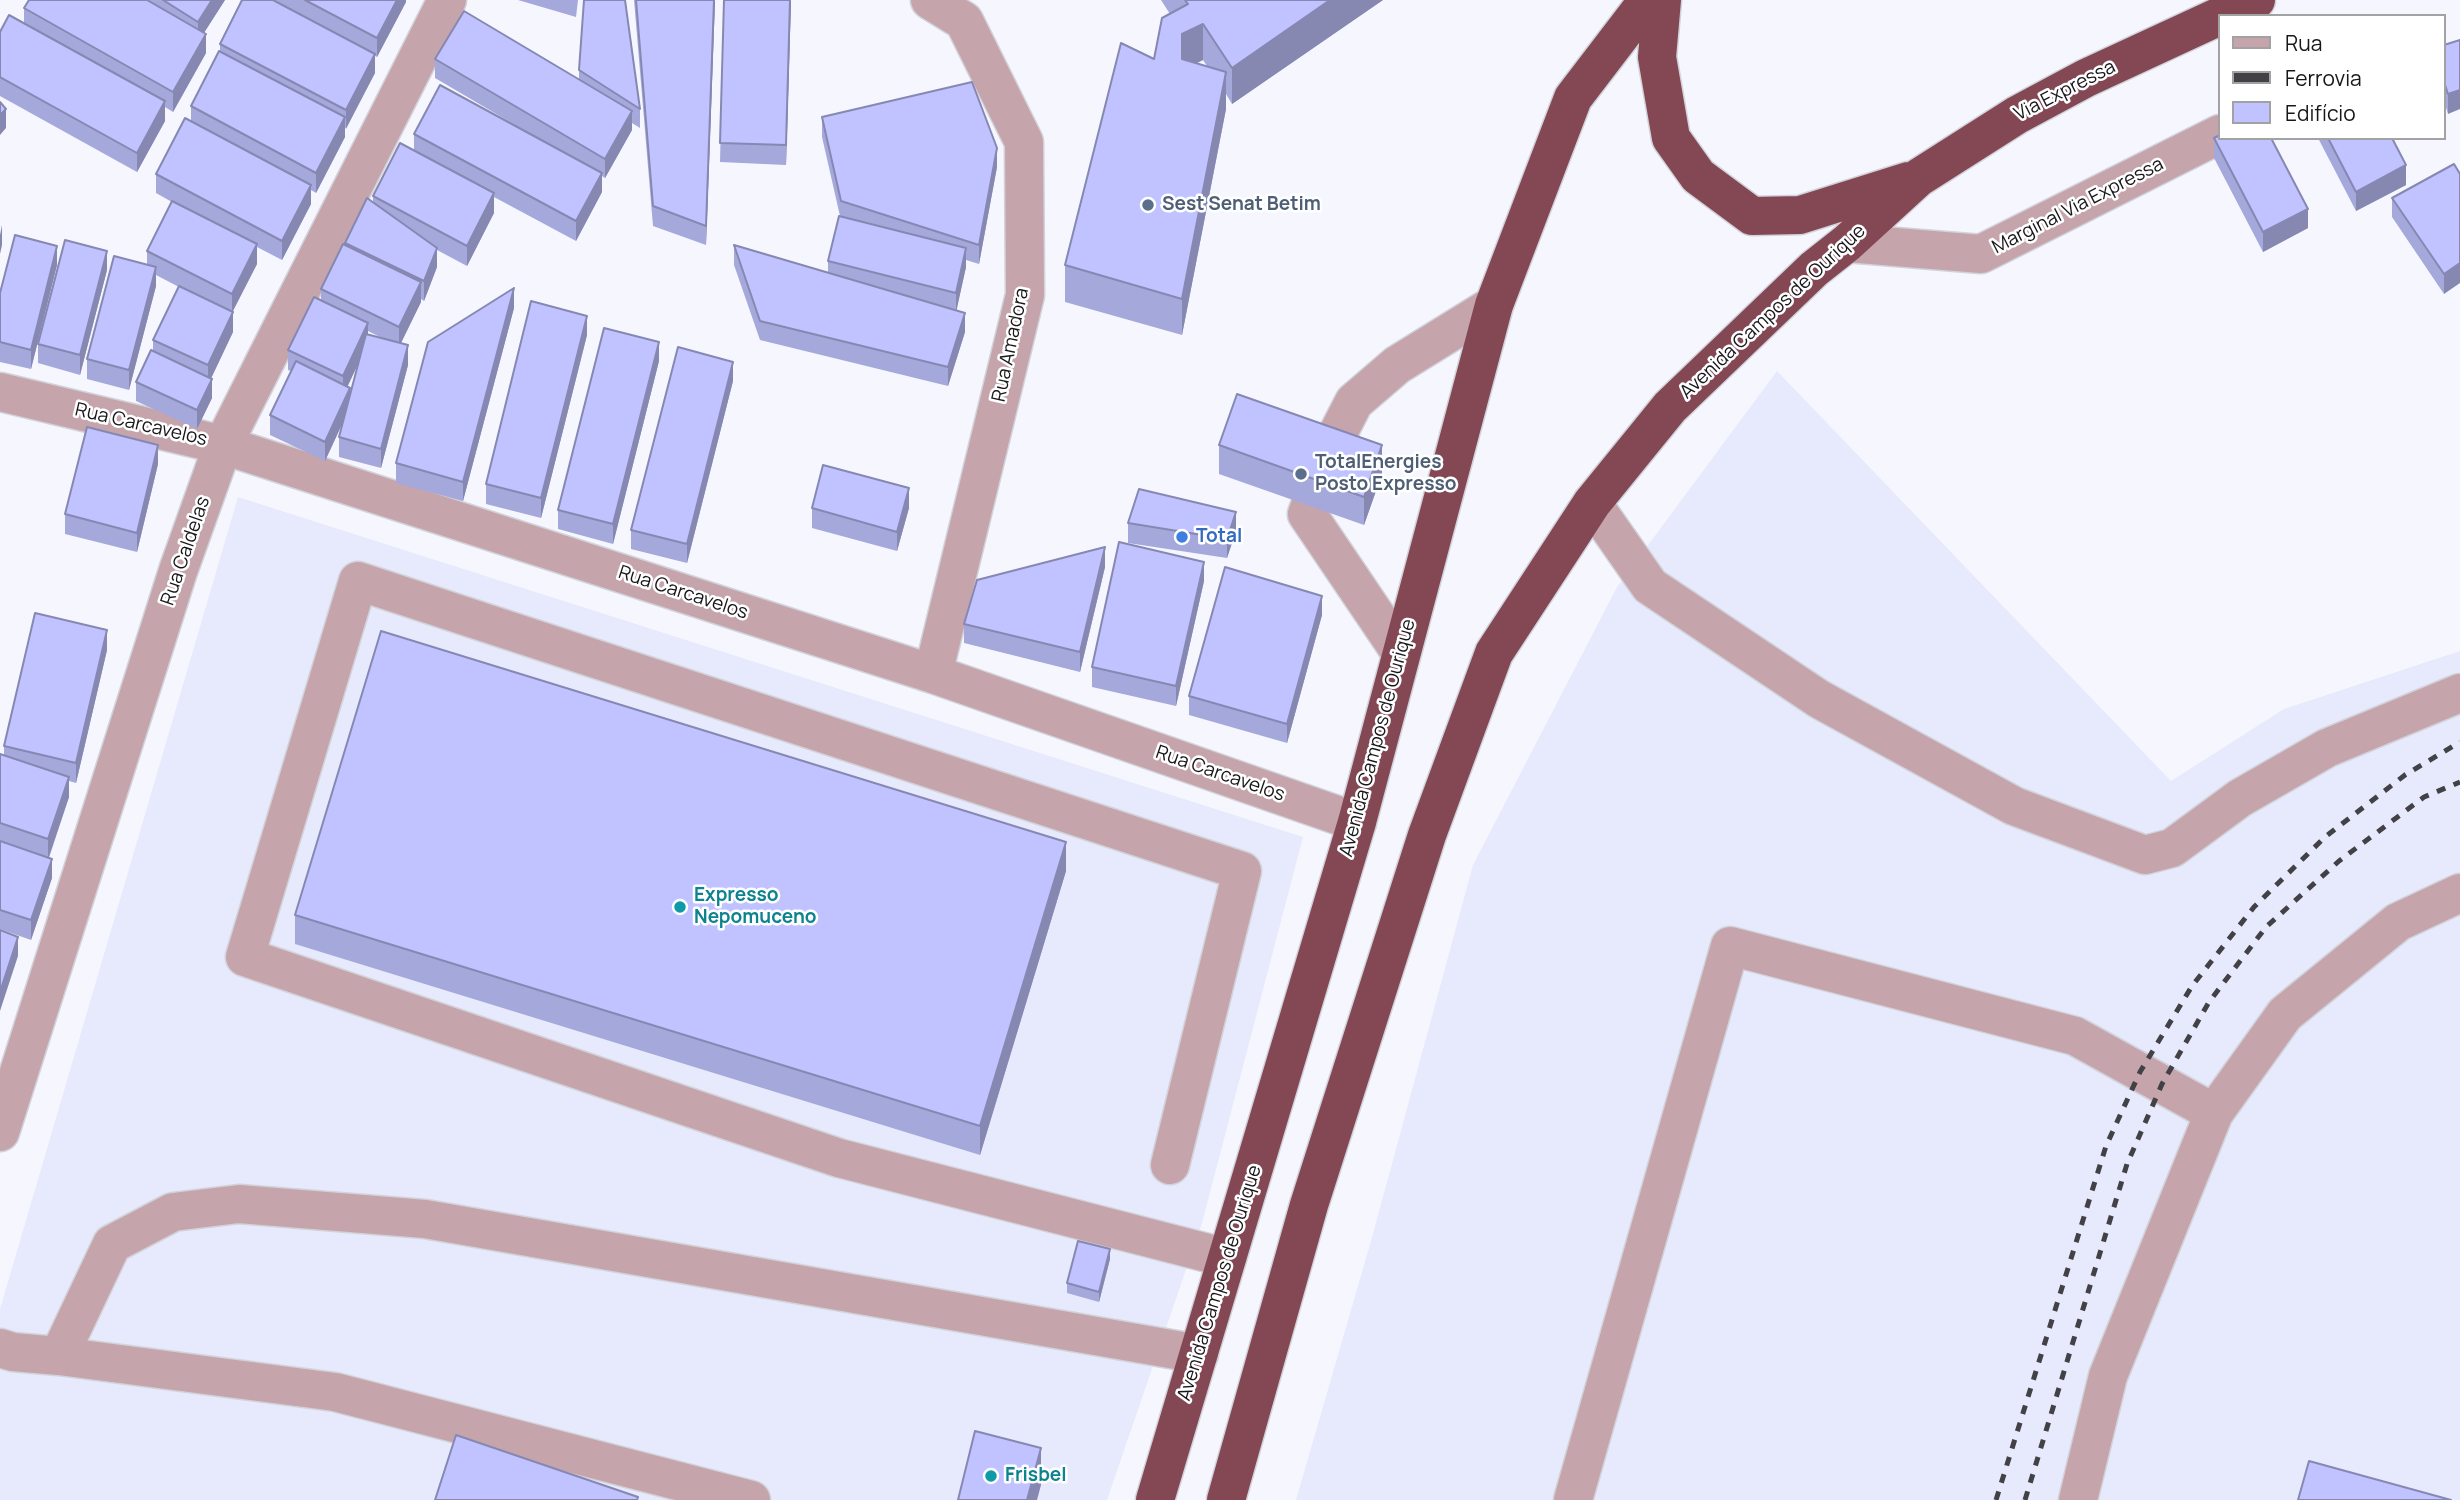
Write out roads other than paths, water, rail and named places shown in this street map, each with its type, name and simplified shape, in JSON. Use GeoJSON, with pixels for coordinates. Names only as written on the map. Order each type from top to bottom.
{"type":"FeatureCollection","features":[{"type":"Feature","properties":{"kind":"highway","name":"Avenida Campos de Ourique"},"geometry":{"type":"LineString","coordinates":[[1155,1500],[1357,822],[1494,305],[1573,98],[1648,0]]}},
{"type":"Feature","properties":{"kind":"highway"},"geometry":{"type":"LineString","coordinates":[[1662,0],[1657,57],[1671,138],[1698,176],[1752,216],[1800,215],[1917,178]]}},
{"type":"Feature","properties":{"kind":"highway","name":"Via Expressa"},"geometry":{"type":"LineString","coordinates":[[2225,14],[2256,0]]}},
{"type":"Feature","properties":{"kind":"highway","name":"Via Expressa"},"geometry":{"type":"LineString","coordinates":[[1917,178],[2086,78],[2218,17]]}},
{"type":"Feature","properties":{"kind":"highway","name":"Avenida Campos de Ourique"},"geometry":{"type":"LineString","coordinates":[[1226,1500],[1309,1205],[1431,822],[1494,653],[1592,503],[1671,407],[1804,278],[1847,243],[1917,178]]}},
{"type":"Feature","properties":{"kind":"street","name":"Rua Caldelas"},"geometry":{"type":"LineString","coordinates":[[0,1132],[178,571],[223,445],[447,0]]}},
{"type":"Feature","properties":{"kind":"street","name":"Rua Amadora"},"geometry":{"type":"LineString","coordinates":[[930,0],[964,20],[1024,142],[1025,295],[933,674]]}},
{"type":"Feature","properties":{"kind":"street","name":"Marginal Via Expressa"},"geometry":{"type":"LineString","coordinates":[[1847,243],[1981,254],[2218,135]]}},
{"type":"Feature","properties":{"kind":"street"},"geometry":{"type":"LineString","coordinates":[[1402,653],[1307,514],[1335,439],[1354,402],[1397,365],[1494,305]]}},
{"type":"Feature","properties":{"kind":"street","name":"Rua Carcavelos"},"geometry":{"type":"LineString","coordinates":[[0,392],[223,445],[933,674],[1357,822]]}},
{"type":"Feature","properties":{"kind":"street"},"geometry":{"type":"LineString","coordinates":[[1592,503],[1650,586],[1819,699],[2014,806],[2146,855],[2172,848],[2240,798],[2327,748],[2460,693]]}},
{"type":"Feature","properties":{"kind":"street"},"geometry":{"type":"LineString","coordinates":[[1170,1165],[1242,871],[358,581],[245,957],[839,1158],[1227,1258]]}},
{"type":"Feature","properties":{"kind":"street"},"geometry":{"type":"LineString","coordinates":[[2078,1500],[2108,1376],[2214,1113],[2285,1014],[2398,922],[2460,893]]}},
{"type":"Feature","properties":{"kind":"street"},"geometry":{"type":"LineString","coordinates":[[1573,1500],[1730,946],[2076,1036],[2214,1113]]}},
{"type":"Feature","properties":{"kind":"street"},"geometry":{"type":"LineString","coordinates":[[59,1356],[112,1244],[173,1212],[239,1204],[425,1219],[1199,1353]]}},
{"type":"Feature","properties":{"kind":"street"},"geometry":{"type":"LineString","coordinates":[[0,1348],[12,1352],[335,1392],[751,1500]]}},
{"type":"Feature","properties":{"kind":"railway"},"geometry":{"type":"LineString","coordinates":[[1996,1500],[2106,1146],[2140,1072],[2192,986],[2254,907],[2325,837],[2405,775],[2460,742]]}},
{"type":"Feature","properties":{"kind":"railway"},"geometry":{"type":"LineString","coordinates":[[2025,1500],[2127,1164],[2162,1084],[2209,1002],[2266,927],[2339,861],[2424,797],[2460,782]]}},
{"type":"Feature","properties":{"kind":"place","name":"Sest Senat Betim"},"geometry":{"type":"Point","coordinates":[1148,205]}},
{"type":"Feature","properties":{"kind":"place","name":"TotalEnergies Posto Expresso"},"geometry":{"type":"Point","coordinates":[1301,474]}},
{"type":"Feature","properties":{"kind":"place","name":"Total"},"geometry":{"type":"Point","coordinates":[1182,537]}},
{"type":"Feature","properties":{"kind":"place","name":"Expresso Nepomuceno"},"geometry":{"type":"Point","coordinates":[680,907]}},
{"type":"Feature","properties":{"kind":"place","name":"Frisbel"},"geometry":{"type":"Point","coordinates":[991,1476]}}]}
